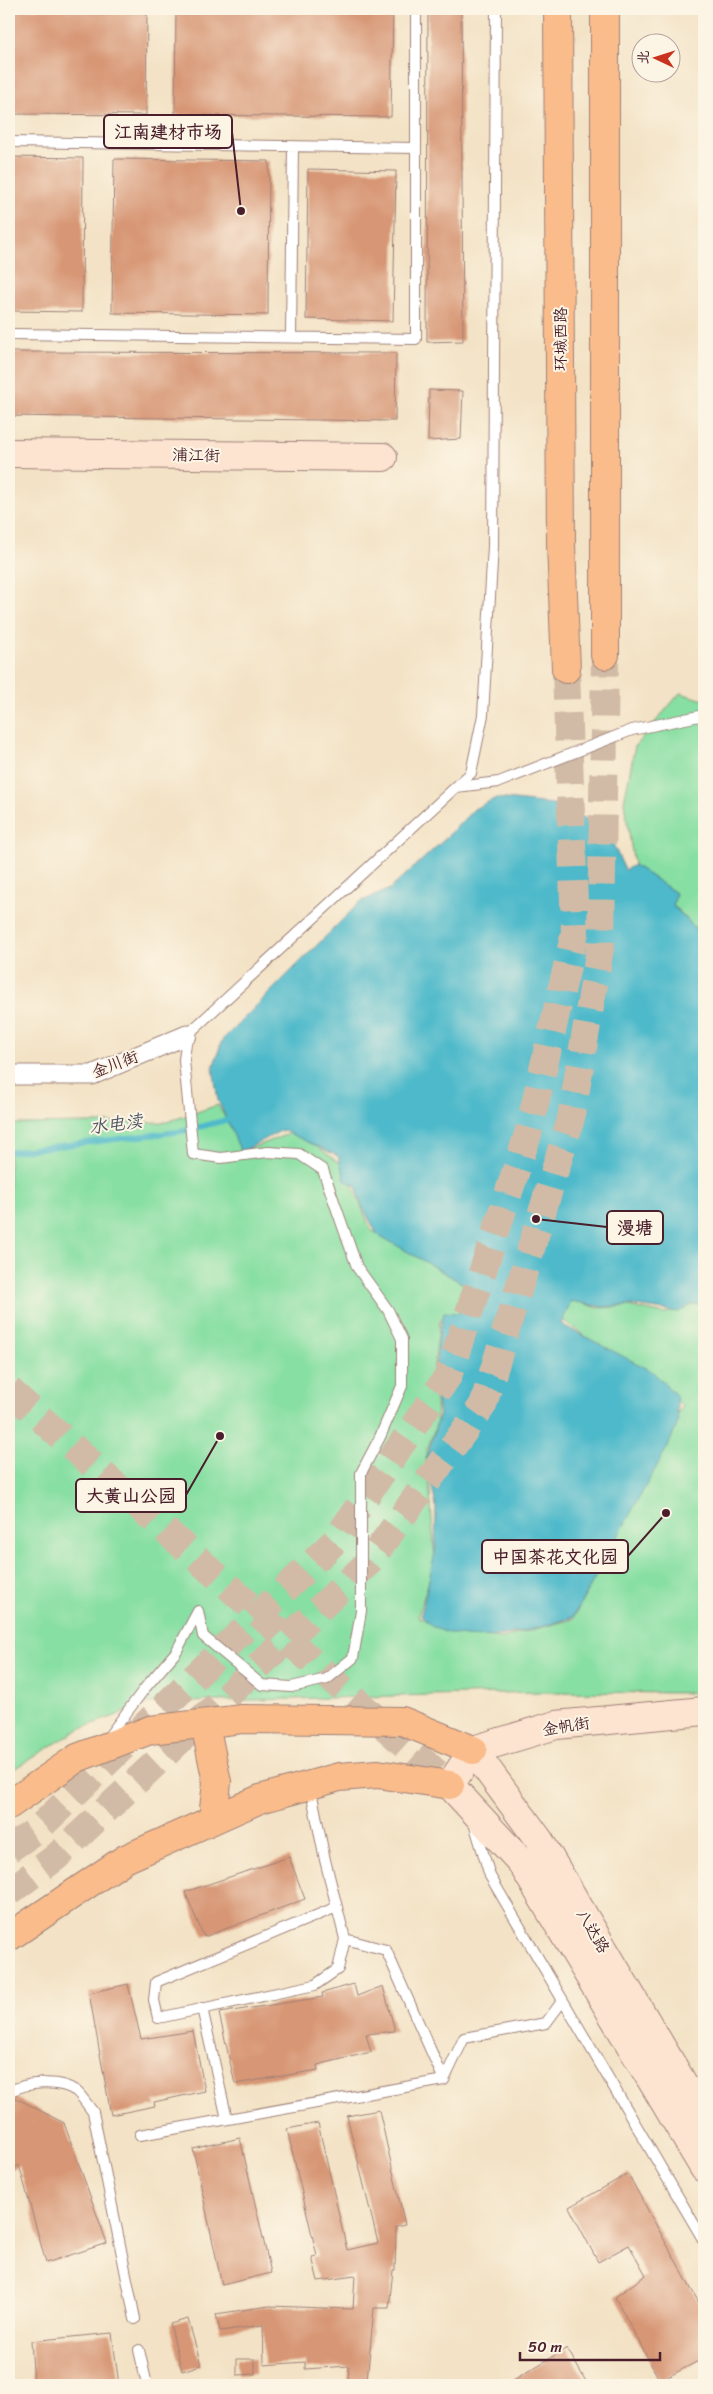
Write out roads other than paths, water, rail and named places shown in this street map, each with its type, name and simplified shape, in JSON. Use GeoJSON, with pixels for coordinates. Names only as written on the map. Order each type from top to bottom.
{"type":"FeatureCollection","features":[{"type":"Feature","properties":{"kind":"main road","name":"环城西路"},"geometry":{"type":"LineString","coordinates":[[558,9],[561,544],[566,669]]}},
{"type":"Feature","properties":{"kind":"main road"},"geometry":{"type":"LineString","coordinates":[[604,9],[605,655]]}},
{"type":"Feature","properties":{"kind":"main road","name":"浦江街"},"geometry":{"type":"LineString","coordinates":[[9,453],[383,456]]}},
{"type":"Feature","properties":{"kind":"main road","name":"金帆街"},"geometry":{"type":"LineString","coordinates":[[472,1750],[556,1725],[704,1711]]}},
{"type":"Feature","properties":{"kind":"main road"},"geometry":{"type":"LineString","coordinates":[[9,1805],[77,1758],[150,1730],[242,1720],[402,1720],[472,1750],[450,1785]]}},
{"type":"Feature","properties":{"kind":"main road"},"geometry":{"type":"LineString","coordinates":[[205,1724],[217,1782],[213,1818]]}},
{"type":"Feature","properties":{"kind":"main road","name":"八达路"},"geometry":{"type":"LineString","coordinates":[[472,1750],[539,1840],[704,2119]]}},
{"type":"Feature","properties":{"kind":"main road"},"geometry":{"type":"LineString","coordinates":[[9,1937],[125,1859],[213,1818],[260,1799],[339,1777],[378,1774],[450,1785],[521,1862],[704,2168]]}},
{"type":"Feature","properties":{"kind":"street","name":"金川街"},"geometry":{"type":"LineString","coordinates":[[9,1075],[92,1075],[187,1035]]}},
{"type":"Feature","properties":{"kind":"lane"},"geometry":{"type":"LineString","coordinates":[[9,334],[416,339],[416,9]]}},
{"type":"Feature","properties":{"kind":"lane"},"geometry":{"type":"LineString","coordinates":[[99,1750],[145,1688],[176,1652],[198,1611],[203,1636],[262,1685],[291,1687],[327,1679],[352,1658],[361,1611],[361,1472],[380,1437],[402,1386],[402,1339],[388,1310],[357,1267],[323,1170],[300,1154],[268,1152],[221,1158],[192,1154],[184,1060],[187,1035],[471,773],[483,715],[493,546],[496,9]]}},
{"type":"Feature","properties":{"kind":"lane"},"geometry":{"type":"LineString","coordinates":[[9,142],[416,148]]}},
{"type":"Feature","properties":{"kind":"lane"},"geometry":{"type":"LineString","coordinates":[[291,337],[294,146]]}},
{"type":"Feature","properties":{"kind":"lane"},"geometry":{"type":"LineString","coordinates":[[456,787],[500,782],[632,730],[704,715]]}},
{"type":"Feature","properties":{"kind":"lane"},"geometry":{"type":"LineString","coordinates":[[310,1785],[345,1939],[338,1969],[315,1985],[158,2018],[154,2000],[156,1982],[337,1907]]}},
{"type":"Feature","properties":{"kind":"lane"},"geometry":{"type":"LineString","coordinates":[[469,1806],[490,1876],[704,2241]]}},
{"type":"Feature","properties":{"kind":"lane"},"geometry":{"type":"LineString","coordinates":[[345,1939],[386,1950],[444,2080]]}},
{"type":"Feature","properties":{"kind":"lane"},"geometry":{"type":"LineString","coordinates":[[444,2080],[464,2038],[546,2023],[563,2000]]}},
{"type":"Feature","properties":{"kind":"lane"},"geometry":{"type":"LineString","coordinates":[[202,2008],[227,2120]]}},
{"type":"Feature","properties":{"kind":"lane"},"geometry":{"type":"LineString","coordinates":[[140,2135],[444,2080]]}},
{"type":"Feature","properties":{"kind":"lane"},"geometry":{"type":"LineString","coordinates":[[9,2092],[17,2087],[48,2082],[76,2091],[93,2112],[135,2319]]}},
{"type":"Feature","properties":{"kind":"lane"},"geometry":{"type":"LineString","coordinates":[[139,2350],[148,2385]]}},
{"type":"Feature","properties":{"kind":"water"},"geometry":{"type":"Polygon","coordinates":[[[496,798],[561,805],[613,834],[613,844],[625,870],[634,865],[676,893],[673,906],[704,937],[704,1304],[691,1305],[678,1312],[630,1305],[602,1307],[571,1301],[561,1324],[653,1372],[676,1395],[678,1423],[668,1446],[573,1617],[522,1632],[486,1637],[451,1634],[435,1628],[421,1615],[435,1553],[436,1506],[426,1459],[439,1416],[434,1380],[439,1335],[444,1312],[459,1313],[467,1286],[377,1234],[361,1204],[356,1186],[345,1180],[338,1156],[282,1130],[241,1152],[218,1100],[213,1068],[222,1040],[360,902],[390,889],[445,839],[474,809],[496,798]]]}},
{"type":"Feature","properties":{"kind":"waterway","name":"水电渎"},"geometry":{"type":"LineString","coordinates":[[9,1152],[184,1131],[234,1118]]}},
{"type":"Feature","properties":{"kind":"tunnel"},"geometry":{"type":"LineString","coordinates":[[9,1892],[55,1858],[369,1562],[483,1405],[571,1118],[601,943],[605,655]]}},
{"type":"Feature","properties":{"kind":"tunnel"},"geometry":{"type":"LineString","coordinates":[[9,1849],[37,1830],[335,1541],[448,1376],[528,1134],[575,932],[566,669]]}},
{"type":"Feature","properties":{"kind":"tunnel"},"geometry":{"type":"LineString","coordinates":[[9,1390],[450,1785]]}},
{"type":"Feature","properties":{"kind":"place","name":"江南建材市场"},"geometry":{"type":"Point","coordinates":[241,211]}},
{"type":"Feature","properties":{"kind":"place","name":"漫塘"},"geometry":{"type":"Point","coordinates":[536,1219]}},
{"type":"Feature","properties":{"kind":"place","name":"大黄山公园"},"geometry":{"type":"Point","coordinates":[220,1436]}},
{"type":"Feature","properties":{"kind":"place","name":"中国茶花文化园"},"geometry":{"type":"Point","coordinates":[666,1513]}}]}
